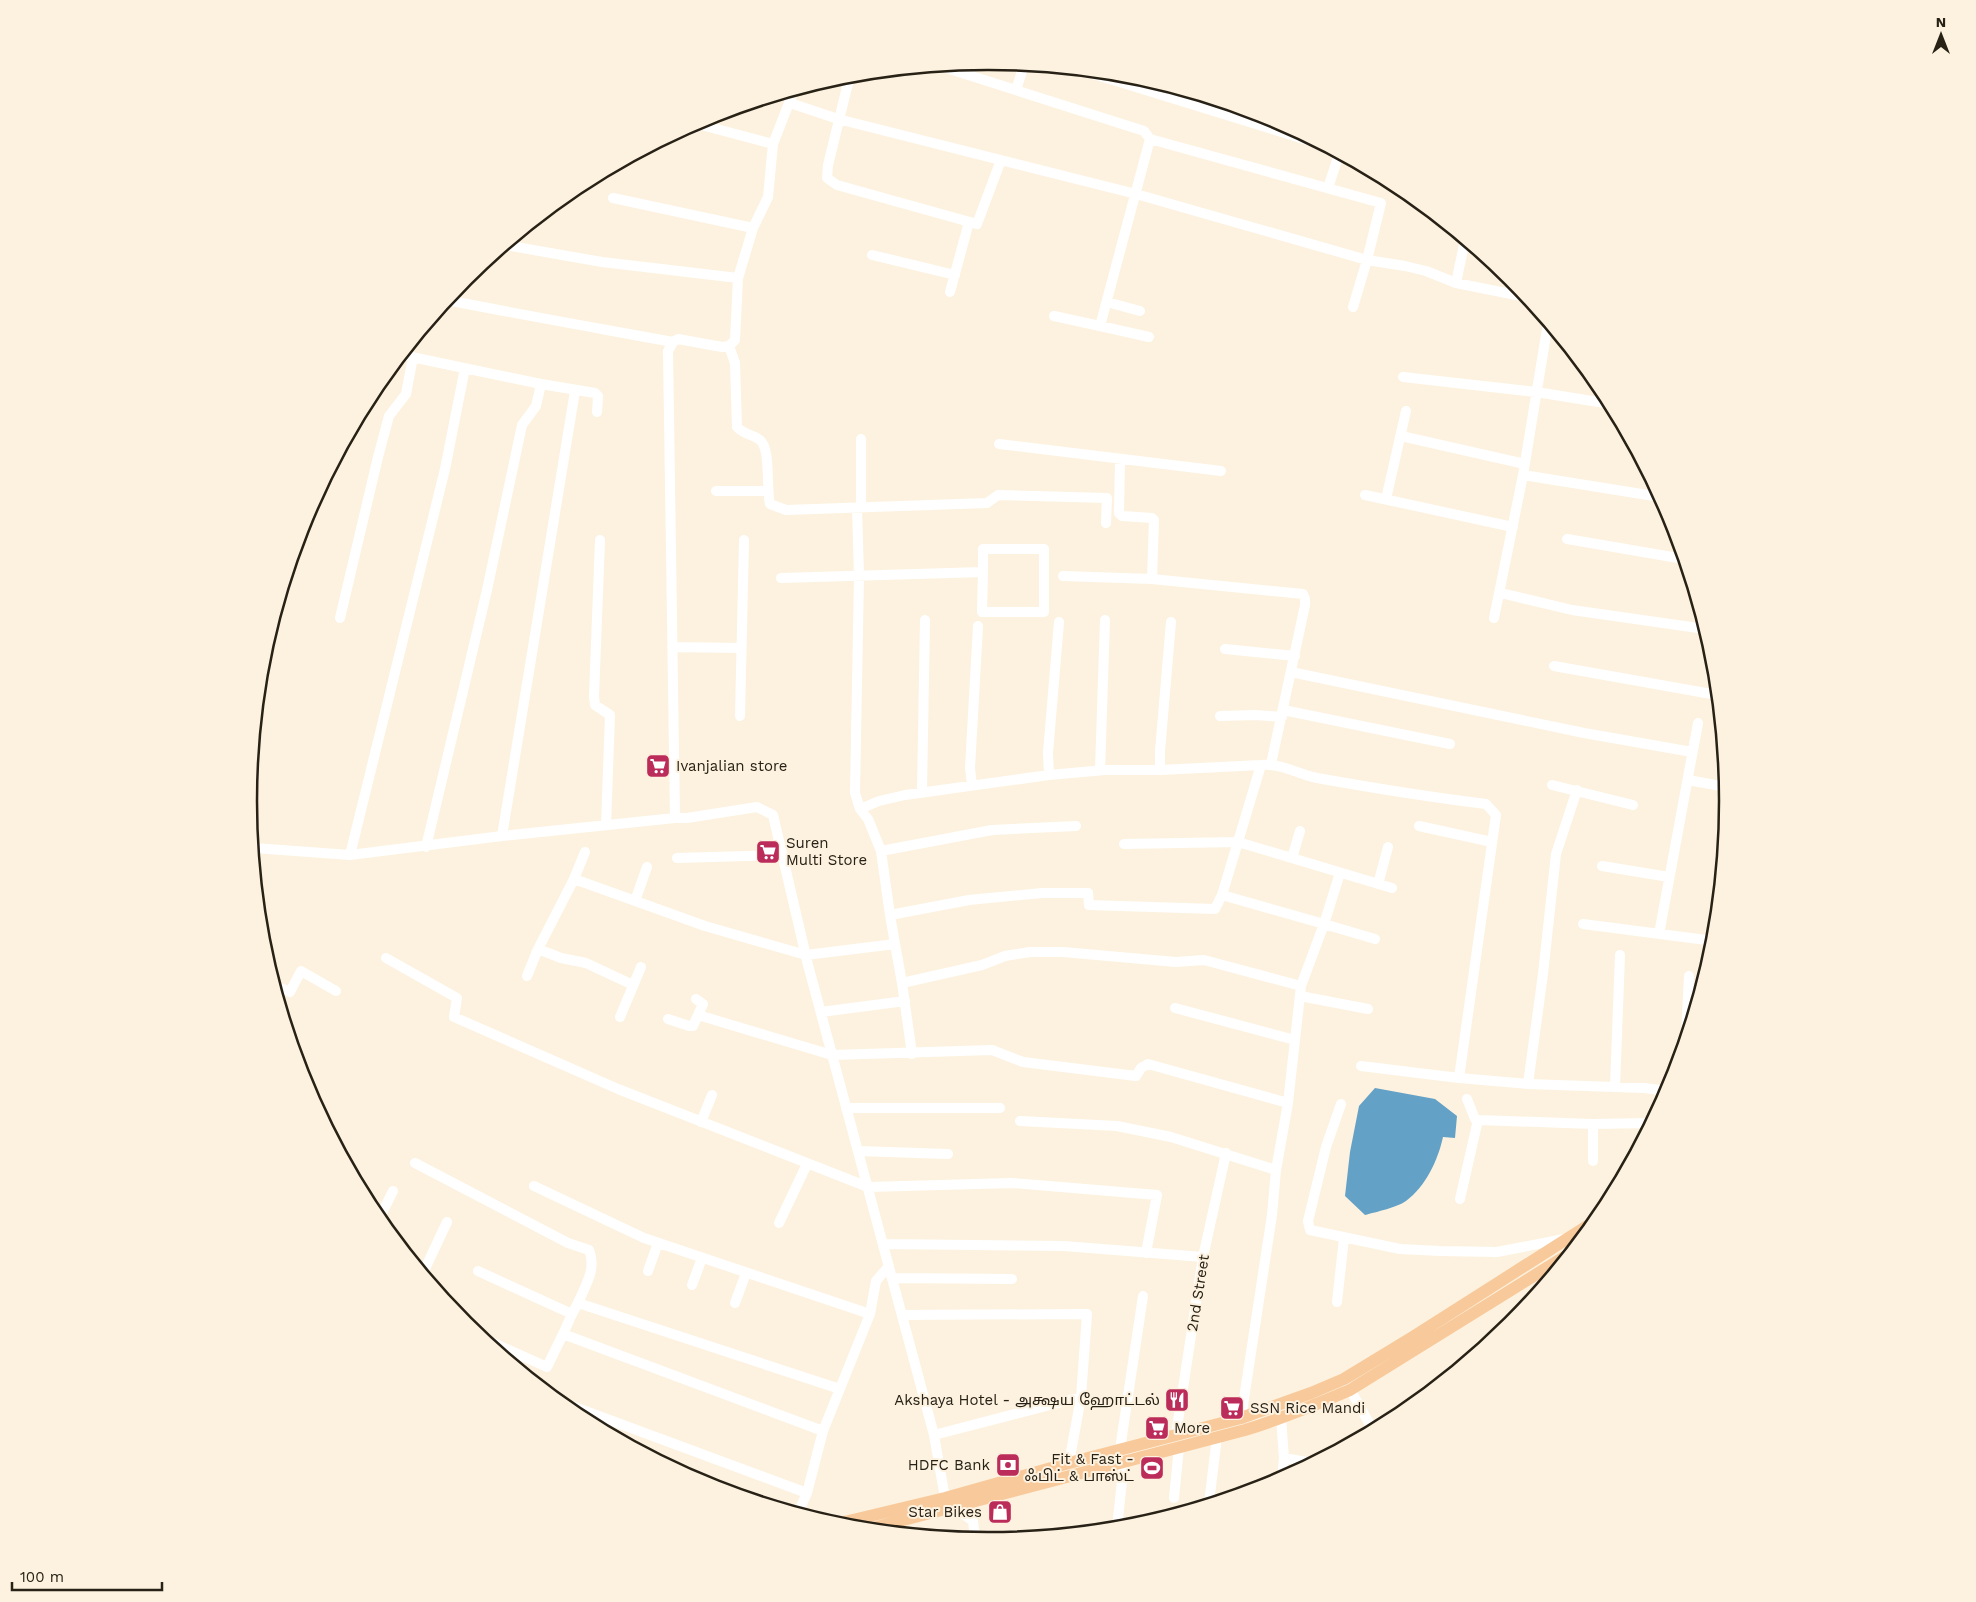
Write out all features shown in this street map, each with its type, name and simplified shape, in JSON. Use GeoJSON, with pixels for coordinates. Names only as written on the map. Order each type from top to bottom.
{"type":"FeatureCollection","features":[{"type":"Feature","properties":{"kind":"main road"},"geometry":{"type":"LineString","coordinates":[[857,1520],[949,1503],[1122,1456],[1178,1440],[1347,1384],[1576,1235]]}},
{"type":"Feature","properties":{"kind":"main road"},"geometry":{"type":"LineString","coordinates":[[1178,1440],[1217,1437],[1281,1418],[1347,1384],[1547,1272]]}},
{"type":"Feature","properties":{"kind":"main road"},"geometry":{"type":"LineString","coordinates":[[883,1524],[1069,1463],[1122,1456]]}},
{"type":"Feature","properties":{"kind":"street"},"geometry":{"type":"LineString","coordinates":[[957,71],[1144,131],[1150,139],[1380,203],[1367,260],[1353,307]]}},
{"type":"Feature","properties":{"kind":"street"},"geometry":{"type":"LineString","coordinates":[[1016,90],[1022,71]]}},
{"type":"Feature","properties":{"kind":"street"},"geometry":{"type":"LineString","coordinates":[[848,84],[828,164],[827,178],[837,185],[977,224],[1001,160]]}},
{"type":"Feature","properties":{"kind":"street"},"geometry":{"type":"LineString","coordinates":[[1160,91],[1275,129]]}},
{"type":"Feature","properties":{"kind":"street"},"geometry":{"type":"LineString","coordinates":[[455,301],[588,328],[624,332],[672,342],[678,339],[722,347],[729,346],[735,340],[738,278],[753,228],[768,197],[773,144],[792,97]]}},
{"type":"Feature","properties":{"kind":"street"},"geometry":{"type":"LineString","coordinates":[[790,103],[838,119],[1136,194],[1367,260],[1405,266],[1456,283],[1514,294]]}},
{"type":"Feature","properties":{"kind":"street"},"geometry":{"type":"LineString","coordinates":[[707,126],[773,144]]}},
{"type":"Feature","properties":{"kind":"street"},"geometry":{"type":"LineString","coordinates":[[1100,326],[1150,139]]}},
{"type":"Feature","properties":{"kind":"street"},"geometry":{"type":"LineString","coordinates":[[1328,188],[1337,159]]}},
{"type":"Feature","properties":{"kind":"street"},"geometry":{"type":"LineString","coordinates":[[613,198],[753,228]]}},
{"type":"Feature","properties":{"kind":"street"},"geometry":{"type":"LineString","coordinates":[[950,292],[969,222]]}},
{"type":"Feature","properties":{"kind":"street"},"geometry":{"type":"LineString","coordinates":[[512,246],[602,262],[738,278]]}},
{"type":"Feature","properties":{"kind":"street"},"geometry":{"type":"LineString","coordinates":[[1456,283],[1464,246]]}},
{"type":"Feature","properties":{"kind":"street"},"geometry":{"type":"LineString","coordinates":[[872,255],[955,275]]}},
{"type":"Feature","properties":{"kind":"street"},"geometry":{"type":"LineString","coordinates":[[1107,302],[1140,311]]}},
{"type":"Feature","properties":{"kind":"street"},"geometry":{"type":"LineString","coordinates":[[1054,316],[1148,337]]}},
{"type":"Feature","properties":{"kind":"street"},"geometry":{"type":"LineString","coordinates":[[1494,618],[1501,593],[1524,469],[1547,330]]}},
{"type":"Feature","properties":{"kind":"street"},"geometry":{"type":"LineString","coordinates":[[672,342],[668,351],[675,818]]}},
{"type":"Feature","properties":{"kind":"street"},"geometry":{"type":"LineString","coordinates":[[729,346],[734,363],[738,427],[744,434],[760,439],[766,447],[767,491],[770,504],[786,510],[987,503],[998,495],[1107,498],[1106,523]]}},
{"type":"Feature","properties":{"kind":"street"},"geometry":{"type":"LineString","coordinates":[[408,356],[575,391],[595,393],[598,396],[597,412]]}},
{"type":"Feature","properties":{"kind":"street"},"geometry":{"type":"LineString","coordinates":[[340,618],[384,432],[389,416],[406,394],[413,357]]}},
{"type":"Feature","properties":{"kind":"street"},"geometry":{"type":"LineString","coordinates":[[350,855],[445,469],[465,368]]}},
{"type":"Feature","properties":{"kind":"street"},"geometry":{"type":"LineString","coordinates":[[1403,377],[1536,392],[1600,402]]}},
{"type":"Feature","properties":{"kind":"street"},"geometry":{"type":"LineString","coordinates":[[426,846],[487,590],[522,425],[536,406],[541,384]]}},
{"type":"Feature","properties":{"kind":"street"},"geometry":{"type":"LineString","coordinates":[[502,836],[575,391]]}},
{"type":"Feature","properties":{"kind":"street"},"geometry":{"type":"LineString","coordinates":[[1386,499],[1406,412]]}},
{"type":"Feature","properties":{"kind":"street"},"geometry":{"type":"LineString","coordinates":[[1401,436],[1524,469],[1652,495]]}},
{"type":"Feature","properties":{"kind":"street"},"geometry":{"type":"LineString","coordinates":[[861,439],[855,793],[860,809],[868,819],[881,851],[912,1054]]}},
{"type":"Feature","properties":{"kind":"street"},"geometry":{"type":"LineString","coordinates":[[999,444],[1120,460],[1221,470]]}},
{"type":"Feature","properties":{"kind":"street"},"geometry":{"type":"LineString","coordinates":[[1120,460],[1119,513],[1122,516],[1152,518],[1154,520],[1152,580]]}},
{"type":"Feature","properties":{"kind":"street"},"geometry":{"type":"LineString","coordinates":[[716,491],[767,491]]}},
{"type":"Feature","properties":{"kind":"street"},"geometry":{"type":"LineString","coordinates":[[1365,495],[1513,527]]}},
{"type":"Feature","properties":{"kind":"street"},"geometry":{"type":"LineString","coordinates":[[1567,538],[1677,558]]}},
{"type":"Feature","properties":{"kind":"street"},"geometry":{"type":"LineString","coordinates":[[600,540],[594,696],[595,705],[610,715],[606,825]]}},
{"type":"Feature","properties":{"kind":"street"},"geometry":{"type":"LineString","coordinates":[[740,716],[740,648],[744,540]]}},
{"type":"Feature","properties":{"kind":"street"},"geometry":{"type":"LineString","coordinates":[[1044,548],[1044,612],[982,612],[983,572],[983,549],[1044,548]]}},
{"type":"Feature","properties":{"kind":"street"},"geometry":{"type":"LineString","coordinates":[[782,578],[983,572]]}},
{"type":"Feature","properties":{"kind":"street"},"geometry":{"type":"LineString","coordinates":[[890,915],[969,900],[1042,893],[1088,893],[1088,905],[1215,909],[1222,895],[1238,842],[1266,765],[1274,751],[1295,656],[1305,599],[1302,594],[1152,580],[1063,576]]}},
{"type":"Feature","properties":{"kind":"street"},"geometry":{"type":"LineString","coordinates":[[1501,593],[1572,610],[1698,628]]}},
{"type":"Feature","properties":{"kind":"street"},"geometry":{"type":"LineString","coordinates":[[922,792],[925,620]]}},
{"type":"Feature","properties":{"kind":"street"},"geometry":{"type":"LineString","coordinates":[[1100,770],[1105,620]]}},
{"type":"Feature","properties":{"kind":"street"},"geometry":{"type":"LineString","coordinates":[[1048,775],[1058,622]]}},
{"type":"Feature","properties":{"kind":"street"},"geometry":{"type":"LineString","coordinates":[[1160,770],[1171,622]]}},
{"type":"Feature","properties":{"kind":"street"},"geometry":{"type":"LineString","coordinates":[[972,785],[970,768],[978,626]]}},
{"type":"Feature","properties":{"kind":"street"},"geometry":{"type":"LineString","coordinates":[[672,647],[740,648]]}},
{"type":"Feature","properties":{"kind":"street"},"geometry":{"type":"LineString","coordinates":[[1225,649],[1295,656]]}},
{"type":"Feature","properties":{"kind":"street"},"geometry":{"type":"LineString","coordinates":[[1554,666],[1711,694]]}},
{"type":"Feature","properties":{"kind":"street"},"geometry":{"type":"LineString","coordinates":[[1291,672],[1584,734],[1692,752]]}},
{"type":"Feature","properties":{"kind":"street"},"geometry":{"type":"LineString","coordinates":[[1220,716],[1298,713],[1450,744]]}},
{"type":"Feature","properties":{"kind":"street"},"geometry":{"type":"LineString","coordinates":[[1659,934],[1698,723]]}},
{"type":"Feature","properties":{"kind":"street"},"geometry":{"type":"LineString","coordinates":[[860,809],[879,801],[922,792],[1048,775],[1100,770],[1160,770],[1266,765],[1306,776],[1390,791],[1486,804],[1496,815],[1458,1078]]}},
{"type":"Feature","properties":{"kind":"street"},"geometry":{"type":"LineString","coordinates":[[1688,780],[1718,786]]}},
{"type":"Feature","properties":{"kind":"street"},"geometry":{"type":"LineString","coordinates":[[1552,785],[1633,805]]}},
{"type":"Feature","properties":{"kind":"street"},"geometry":{"type":"LineString","coordinates":[[1528,1084],[1543,974],[1556,854],[1577,790]]}},
{"type":"Feature","properties":{"kind":"street"},"geometry":{"type":"LineString","coordinates":[[259,848],[350,855],[502,836],[687,818],[757,808],[773,815],[806,955],[934,1435],[949,1503],[973,1521],[974,1531]]}},
{"type":"Feature","properties":{"kind":"street"},"geometry":{"type":"LineString","coordinates":[[881,851],[992,830],[1076,826]]}},
{"type":"Feature","properties":{"kind":"street"},"geometry":{"type":"LineString","coordinates":[[1419,826],[1492,842]]}},
{"type":"Feature","properties":{"kind":"street"},"geometry":{"type":"LineString","coordinates":[[1292,858],[1300,831]]}},
{"type":"Feature","properties":{"kind":"street"},"geometry":{"type":"LineString","coordinates":[[1124,844],[1238,842],[1392,888]]}},
{"type":"Feature","properties":{"kind":"street"},"geometry":{"type":"LineString","coordinates":[[1378,884],[1388,847]]}},
{"type":"Feature","properties":{"kind":"street"},"geometry":{"type":"LineString","coordinates":[[526,976],[574,879],[585,852]]}},
{"type":"Feature","properties":{"kind":"street"},"geometry":{"type":"LineString","coordinates":[[677,858],[783,855]]}},
{"type":"Feature","properties":{"kind":"street"},"geometry":{"type":"LineString","coordinates":[[1602,866],[1669,878]]}},
{"type":"Feature","properties":{"kind":"street"},"geometry":{"type":"LineString","coordinates":[[636,901],[647,867]]}},
{"type":"Feature","properties":{"kind":"street"},"geometry":{"type":"LineString","coordinates":[[1241,1418],[1272,1215],[1276,1170],[1288,1103],[1301,991],[1340,873]]}},
{"type":"Feature","properties":{"kind":"street"},"geometry":{"type":"LineString","coordinates":[[574,879],[705,926],[806,955],[895,944]]}},
{"type":"Feature","properties":{"kind":"street"},"geometry":{"type":"LineString","coordinates":[[1222,895],[1375,938]]}},
{"type":"Feature","properties":{"kind":"street"},"geometry":{"type":"LineString","coordinates":[[1584,924],[1706,940]]}},
{"type":"Feature","properties":{"kind":"street"},"geometry":{"type":"LineString","coordinates":[[538,949],[561,958],[586,963],[633,985]]}},
{"type":"Feature","properties":{"kind":"street"},"geometry":{"type":"LineString","coordinates":[[902,983],[982,965],[1006,956],[1030,952],[1063,952],[1176,962],[1204,960],[1301,991],[1368,1009]]}},
{"type":"Feature","properties":{"kind":"street"},"geometry":{"type":"LineString","coordinates":[[1615,1087],[1620,955]]}},
{"type":"Feature","properties":{"kind":"street"},"geometry":{"type":"LineString","coordinates":[[386,958],[456,998],[454,1017],[618,1089],[868,1187],[1012,1183],[1157,1195],[1146,1253]]}},
{"type":"Feature","properties":{"kind":"street"},"geometry":{"type":"LineString","coordinates":[[620,1016],[641,967]]}},
{"type":"Feature","properties":{"kind":"street"},"geometry":{"type":"LineString","coordinates":[[282,988],[290,992],[301,971],[336,991]]}},
{"type":"Feature","properties":{"kind":"street"},"geometry":{"type":"LineString","coordinates":[[1687,1014],[1688,976]]}},
{"type":"Feature","properties":{"kind":"street"},"geometry":{"type":"LineString","coordinates":[[668,1019],[689,1026],[695,1023],[703,1004],[696,999]]}},
{"type":"Feature","properties":{"kind":"street"},"geometry":{"type":"LineString","coordinates":[[821,1012],[905,1001]]}},
{"type":"Feature","properties":{"kind":"street"},"geometry":{"type":"LineString","coordinates":[[1175,1008],[1295,1040]]}},
{"type":"Feature","properties":{"kind":"street"},"geometry":{"type":"LineString","coordinates":[[698,1015],[832,1055],[992,1050],[1023,1062],[1136,1076],[1141,1068],[1148,1064],[1288,1103]]}},
{"type":"Feature","properties":{"kind":"street"},"geometry":{"type":"LineString","coordinates":[[1361,1066],[1458,1078],[1528,1084],[1659,1090]]}},
{"type":"Feature","properties":{"kind":"street"},"geometry":{"type":"LineString","coordinates":[[701,1122],[712,1095]]}},
{"type":"Feature","properties":{"kind":"street"},"geometry":{"type":"LineString","coordinates":[[1468,1098],[1475,1120],[1593,1124],[1644,1123]]}},
{"type":"Feature","properties":{"kind":"street"},"geometry":{"type":"LineString","coordinates":[[1341,1104],[1326,1147],[1308,1224],[1310,1230],[1400,1248],[1497,1252],[1572,1237]]}},
{"type":"Feature","properties":{"kind":"street"},"geometry":{"type":"LineString","coordinates":[[846,1108],[1000,1108]]}},
{"type":"Feature","properties":{"kind":"street"},"geometry":{"type":"LineString","coordinates":[[1460,1199],[1478,1120]]}},
{"type":"Feature","properties":{"kind":"street"},"geometry":{"type":"LineString","coordinates":[[1020,1121],[1117,1126],[1171,1137],[1276,1170]]}},
{"type":"Feature","properties":{"kind":"street"},"geometry":{"type":"LineString","coordinates":[[1593,1124],[1593,1161]]}},
{"type":"Feature","properties":{"kind":"street"},"geometry":{"type":"LineString","coordinates":[[858,1151],[948,1154]]}},
{"type":"Feature","properties":{"kind":"street","name":"2nd Street"},"geometry":{"type":"LineString","coordinates":[[1174,1498],[1178,1440],[1203,1257],[1226,1153]]}},
{"type":"Feature","properties":{"kind":"street"},"geometry":{"type":"LineString","coordinates":[[415,1163],[568,1243],[588,1250],[592,1258],[592,1268],[578,1303],[547,1367],[501,1347]]}},
{"type":"Feature","properties":{"kind":"street"},"geometry":{"type":"LineString","coordinates":[[779,1223],[807,1164]]}},
{"type":"Feature","properties":{"kind":"street"},"geometry":{"type":"LineString","coordinates":[[534,1186],[658,1243],[870,1314]]}},
{"type":"Feature","properties":{"kind":"street"},"geometry":{"type":"LineString","coordinates":[[383,1211],[393,1192]]}},
{"type":"Feature","properties":{"kind":"street"},"geometry":{"type":"LineString","coordinates":[[426,1268],[447,1222]]}},
{"type":"Feature","properties":{"kind":"street"},"geometry":{"type":"LineString","coordinates":[[1337,1302],[1344,1238]]}},
{"type":"Feature","properties":{"kind":"street"},"geometry":{"type":"LineString","coordinates":[[648,1272],[658,1243]]}},
{"type":"Feature","properties":{"kind":"street"},"geometry":{"type":"LineString","coordinates":[[883,1244],[1064,1246],[1203,1257]]}},
{"type":"Feature","properties":{"kind":"street"},"geometry":{"type":"LineString","coordinates":[[692,1285],[702,1258]]}},
{"type":"Feature","properties":{"kind":"street"},"geometry":{"type":"LineString","coordinates":[[800,1507],[807,1492],[823,1431],[870,1314],[876,1281],[889,1266]]}},
{"type":"Feature","properties":{"kind":"street"},"geometry":{"type":"LineString","coordinates":[[478,1271],[572,1314]]}},
{"type":"Feature","properties":{"kind":"street"},"geometry":{"type":"LineString","coordinates":[[736,1303],[746,1273]]}},
{"type":"Feature","properties":{"kind":"street"},"geometry":{"type":"LineString","coordinates":[[892,1278],[1012,1279]]}},
{"type":"Feature","properties":{"kind":"street"},"geometry":{"type":"LineString","coordinates":[[1118,1520],[1122,1456],[1142,1296]]}},
{"type":"Feature","properties":{"kind":"street"},"geometry":{"type":"LineString","coordinates":[[578,1303],[840,1389]]}},
{"type":"Feature","properties":{"kind":"street"},"geometry":{"type":"LineString","coordinates":[[902,1315],[1087,1314],[1081,1397],[1069,1463]]}},
{"type":"Feature","properties":{"kind":"street"},"geometry":{"type":"LineString","coordinates":[[563,1334],[823,1431]]}},
{"type":"Feature","properties":{"kind":"street"},"geometry":{"type":"LineString","coordinates":[[1347,1384],[1370,1424]]}},
{"type":"Feature","properties":{"kind":"street"},"geometry":{"type":"LineString","coordinates":[[934,1435],[1081,1397]]}},
{"type":"Feature","properties":{"kind":"street"},"geometry":{"type":"LineString","coordinates":[[585,1411],[807,1492]]}},
{"type":"Feature","properties":{"kind":"street"},"geometry":{"type":"LineString","coordinates":[[1281,1418],[1284,1458],[1283,1469]]}},
{"type":"Feature","properties":{"kind":"street"},"geometry":{"type":"LineString","coordinates":[[1211,1497],[1217,1437]]}},
{"type":"Feature","properties":{"kind":"street"},"geometry":{"type":"LineString","coordinates":[[1284,1458],[1302,1461]]}},
{"type":"Feature","properties":{"kind":"water"},"geometry":{"type":"Polygon","coordinates":[[[1375,1088],[1435,1099],[1457,1116],[1455,1138],[1443,1137],[1438,1155],[1420,1188],[1406,1201],[1398,1205],[1365,1215],[1345,1196],[1350,1152],[1359,1106],[1375,1088]]]}},
{"type":"Feature","properties":{"kind":"place","name":"Ivanjalian store"},"geometry":{"type":"Point","coordinates":[658,766]}},
{"type":"Feature","properties":{"kind":"place","name":"Suren Multi Store"},"geometry":{"type":"Point","coordinates":[768,852]}},
{"type":"Feature","properties":{"kind":"place","name":"Akshaya Hotel - அக்ஷய ஹோட்டல்"},"geometry":{"type":"Point","coordinates":[1177,1400]}},
{"type":"Feature","properties":{"kind":"place","name":"SSN Rice Mandi"},"geometry":{"type":"Point","coordinates":[1232,1408]}},
{"type":"Feature","properties":{"kind":"place","name":"More"},"geometry":{"type":"Point","coordinates":[1157,1428]}},
{"type":"Feature","properties":{"kind":"place","name":"HDFC Bank"},"geometry":{"type":"Point","coordinates":[1008,1465]}},
{"type":"Feature","properties":{"kind":"place","name":"Fit & Fast - ஃபிட் & பாஸ்ட்"},"geometry":{"type":"Point","coordinates":[1152,1468]}},
{"type":"Feature","properties":{"kind":"place","name":"Star Bikes"},"geometry":{"type":"Point","coordinates":[1000,1512]}}]}
